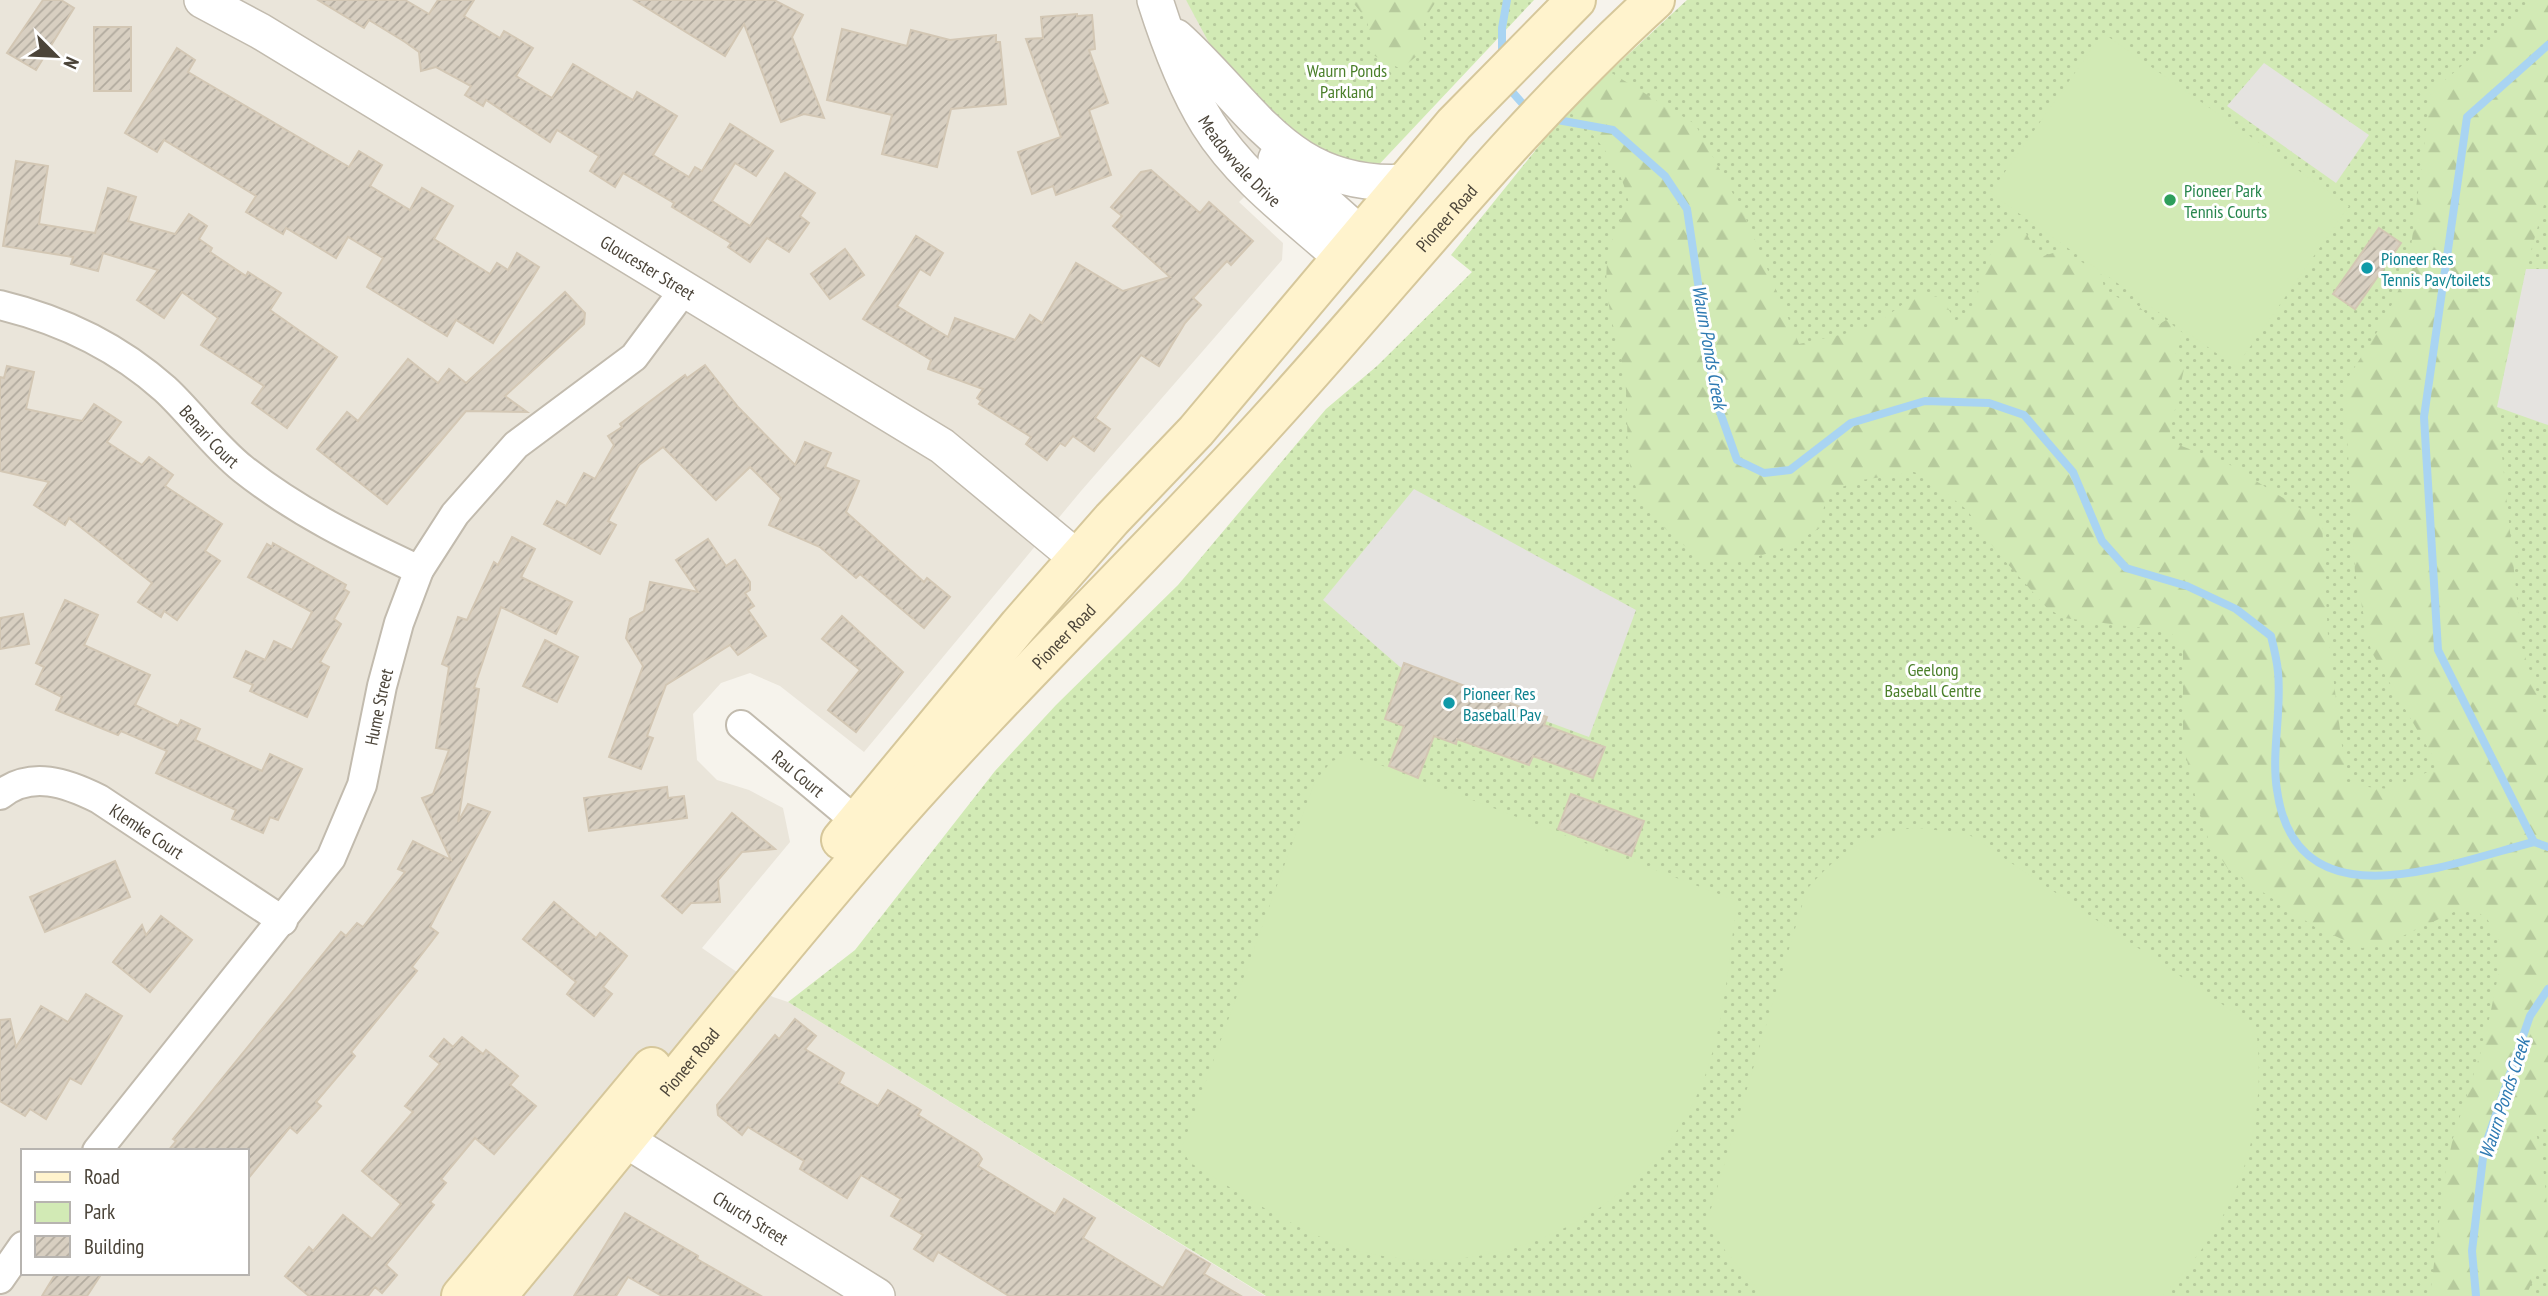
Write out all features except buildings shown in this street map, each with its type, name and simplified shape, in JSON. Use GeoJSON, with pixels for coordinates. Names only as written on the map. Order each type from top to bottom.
{"type":"FeatureCollection","features":[{"type":"Feature","properties":{"kind":"main road","name":"Pioneer Road"},"geometry":{"type":"LineString","coordinates":[[866,830],[1110,586],[1265,425],[1497,157],[1606,44],[1655,0]]}},
{"type":"Feature","properties":{"kind":"main road","name":"Pioneer Road"},"geometry":{"type":"LineString","coordinates":[[461,1296],[614,1132],[866,830],[1077,558],[1196,431],[1454,124],[1569,6]]}},
{"type":"Feature","properties":{"kind":"main road"},"geometry":{"type":"LineString","coordinates":[[1351,247],[1403,266]]}},
{"type":"Feature","properties":{"kind":"main road"},"geometry":{"type":"LineString","coordinates":[[1351,247],[1378,295]]}},
{"type":"Feature","properties":{"kind":"main road"},"geometry":{"type":"LineString","coordinates":[[1077,558],[1110,586]]}},
{"type":"Feature","properties":{"kind":"main road","name":"Pioneer Road"},"geometry":{"type":"LineString","coordinates":[[497,1296],[614,1132]]}},
{"type":"Feature","properties":{"kind":"street","name":"Gloucester Street"},"geometry":{"type":"LineString","coordinates":[[202,0],[260,31],[942,446],[1077,558]]}},
{"type":"Feature","properties":{"kind":"street"},"geometry":{"type":"LineString","coordinates":[[1162,21],[1242,107],[1288,149],[1321,169],[1354,181],[1406,182]]}},
{"type":"Feature","properties":{"kind":"street","name":"Meadowvale Drive"},"geometry":{"type":"LineString","coordinates":[[1162,21],[1208,124],[1243,169],[1351,247]]}},
{"type":"Feature","properties":{"kind":"street","name":"Hume Street"},"geometry":{"type":"LineString","coordinates":[[99,1149],[331,858],[351,818],[362,785],[382,686],[399,623],[419,570],[456,514],[516,445],[552,415],[634,357],[684,290]]}},
{"type":"Feature","properties":{"kind":"street","name":"Benari Court"},"geometry":{"type":"LineString","coordinates":[[0,305],[36,314],[81,332],[127,360],[164,389],[242,468],[329,528],[419,570]]}},
{"type":"Feature","properties":{"kind":"street","name":"Rau Court"},"geometry":{"type":"LineString","coordinates":[[741,725],[866,830]]}},
{"type":"Feature","properties":{"kind":"street","name":"Klemke Court"},"geometry":{"type":"LineString","coordinates":[[0,795],[9,788],[40,780],[69,783],[99,799],[283,921]]}},
{"type":"Feature","properties":{"kind":"street","name":"Church Street"},"geometry":{"type":"LineString","coordinates":[[614,1132],[877,1296]]}},
{"type":"Feature","properties":{"kind":"street"},"geometry":{"type":"LineString","coordinates":[[0,1279],[21,1249]]}},
{"type":"Feature","properties":{"kind":"shaded area"},"geometry":{"type":"Polygon","coordinates":[[[0,0],[1186,0],[1297,145],[1239,202],[1283,243],[1282,260],[1081,491],[864,752],[780,686],[750,673],[721,683],[693,714],[697,760],[717,780],[749,790],[783,808],[790,842],[702,948],[773,997],[788,1002],[1265,1296],[0,1296],[0,0]]]}},
{"type":"Feature","properties":{"kind":"shaded area"},"geometry":{"type":"Polygon","coordinates":[[[2264,63],[2369,135],[2336,183],[2227,106],[2264,63]]]}},
{"type":"Feature","properties":{"kind":"shaded area"},"geometry":{"type":"Polygon","coordinates":[[[2526,269],[2548,269],[2548,425],[2497,407],[2526,269]]]}},
{"type":"Feature","properties":{"kind":"shaded area"},"geometry":{"type":"Polygon","coordinates":[[[1414,489],[1636,610],[1589,737],[1400,667],[1323,600],[1414,489]]]}},
{"type":"Feature","properties":{"kind":"green space","name":"Waurn Ponds Parkland"},"geometry":{"type":"Polygon","coordinates":[[[1186,0],[1534,0],[1372,172],[1297,145],[1215,54],[1186,0]]]}},
{"type":"Feature","properties":{"kind":"green space"},"geometry":{"type":"Polygon","coordinates":[[[1351,0],[1437,0],[1424,20],[1424,50],[1401,69],[1373,55],[1367,20],[1351,0]]]}},
{"type":"Feature","properties":{"kind":"green space","name":"Geelong Baseball Centre"},"geometry":{"type":"Polygon","coordinates":[[[1687,0],[2548,0],[2548,1296],[1266,1296],[788,1002],[855,950],[995,771],[1056,705],[1178,585],[1326,409],[1377,366],[1472,272],[1451,255],[1568,110],[1687,0]]]}},
{"type":"Feature","properties":{"kind":"green space"},"geometry":{"type":"Polygon","coordinates":[[[2533,0],[2548,0],[2548,190],[2526,269],[2497,407],[2522,647],[2548,727],[2548,1116],[2536,1133],[2546,1192],[2548,1252],[2527,1296],[2430,1296],[2445,1174],[2453,1138],[2485,1039],[2501,962],[2498,936],[2487,919],[2475,910],[2458,910],[2388,943],[2362,948],[2315,927],[2228,869],[2208,838],[2183,743],[2183,651],[2176,637],[2167,631],[2064,618],[2047,608],[1997,552],[1967,510],[1926,477],[1914,472],[1862,480],[1836,489],[1824,507],[1820,528],[1790,545],[1764,555],[1737,560],[1703,561],[1676,539],[1646,506],[1630,468],[1626,389],[1606,278],[1612,240],[1629,204],[1614,164],[1589,131],[1568,110],[1610,72],[1695,124],[1744,214],[1799,344],[1871,328],[1915,295],[1942,297],[1955,321],[1971,313],[1987,260],[2005,230],[2023,228],[2040,257],[2063,250],[2102,275],[2104,289],[2122,300],[2131,299],[2158,325],[2166,320],[2183,333],[2180,340],[2170,343],[2184,369],[2168,441],[2227,463],[2322,522],[2328,636],[2347,785],[2389,789],[2439,767],[2371,651],[2355,573],[2344,384],[2384,321],[2408,270],[2431,92],[2527,10],[2533,0]]]}},
{"type":"Feature","properties":{"kind":"green space","name":"Pioneer Park Tennis Courts"},"geometry":{"type":"Polygon","coordinates":[[[2103,33],[2349,206],[2236,367],[1990,193],[2103,33]]]}},
{"type":"Feature","properties":{"kind":"green space"},"geometry":{"type":"Polygon","coordinates":[[[1346,757],[1375,763],[1737,901],[1718,1031],[1706,1073],[1681,1124],[1647,1168],[1605,1204],[1556,1232],[1504,1251],[1448,1259],[1392,1257],[1337,1244],[1299,1227],[1189,1162],[1182,1147],[1315,781],[1332,761],[1346,757]]]}},
{"type":"Feature","properties":{"kind":"green space"},"geometry":{"type":"Polygon","coordinates":[[[1919,828],[1968,834],[2256,1027],[2259,1066],[2257,1103],[2252,1139],[2242,1173],[2228,1206],[2210,1237],[2162,1296],[1764,1296],[1726,1252],[1707,1222],[1807,889],[1843,854],[1857,846],[1886,833],[1919,828]]]}},
{"type":"Feature","properties":{"kind":"waterway","name":"Waurn Ponds Creek"},"geometry":{"type":"LineString","coordinates":[[1502,56],[1502,28],[1507,0]]}},
{"type":"Feature","properties":{"kind":"waterway"},"geometry":{"type":"LineString","coordinates":[[2534,842],[2438,650],[2424,417],[2467,117],[2548,45]]}},
{"type":"Feature","properties":{"kind":"waterway","name":"Waurn Ponds Creek"},"geometry":{"type":"LineString","coordinates":[[1506,85],[1530,112]]}},
{"type":"Feature","properties":{"kind":"waterway","name":"Waurn Ponds Creek"},"geometry":{"type":"LineString","coordinates":[[1552,119],[1613,130],[1665,176],[1687,209],[1715,398],[1737,460],[1764,473],[1790,470],[1851,423],[1925,401],[1989,403],[2024,415],[2073,472],[2102,541],[2126,568],[2187,586],[2236,609],[2271,636],[2279,687],[2275,761],[2277,790],[2290,832],[2313,859],[2344,872],[2380,876],[2420,871],[2534,842],[2548,847]]}},
{"type":"Feature","properties":{"kind":"waterway","name":"Waurn Ponds Creek"},"geometry":{"type":"LineString","coordinates":[[2476,1296],[2472,1251],[2484,1149],[2530,1016],[2548,989]]}},
{"type":"Feature","properties":{"kind":"place","name":"Pioneer Park Tennis Courts"},"geometry":{"type":"Point","coordinates":[2170,200]}},
{"type":"Feature","properties":{"kind":"place","name":"Pioneer Res Tennis Pav/toilets"},"geometry":{"type":"Point","coordinates":[2367,268]}},
{"type":"Feature","properties":{"kind":"place","name":"Pioneer Res Baseball Pav"},"geometry":{"type":"Point","coordinates":[1449,703]}}]}
